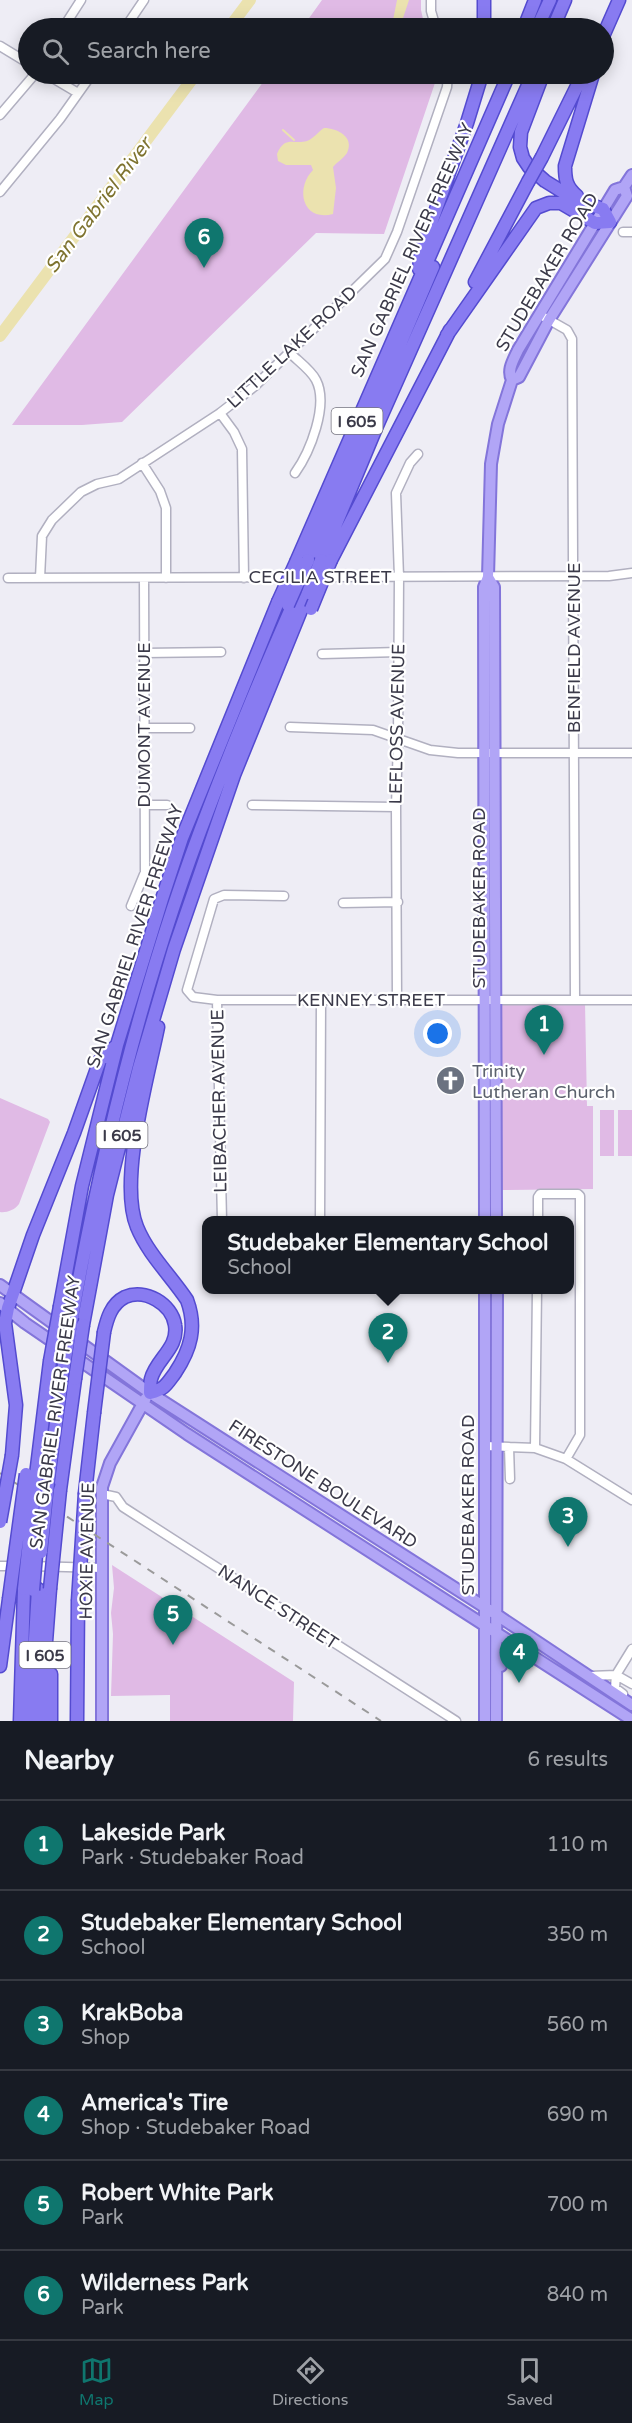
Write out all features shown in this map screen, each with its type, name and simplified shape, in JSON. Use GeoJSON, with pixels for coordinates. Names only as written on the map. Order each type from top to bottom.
{"type":"FeatureCollection","features":[{"type":"Feature","properties":{"kind":"highway"},"geometry":{"type":"LineString","coordinates":[[484,0],[484,18]]}},
{"type":"Feature","properties":{"kind":"highway"},"geometry":{"type":"LineString","coordinates":[[528,18],[535,0]]}},
{"type":"Feature","properties":{"kind":"highway"},"geometry":{"type":"LineString","coordinates":[[534,18],[542,0]]}},
{"type":"Feature","properties":{"kind":"highway"},"geometry":{"type":"LineString","coordinates":[[542,18],[550,0]]}},
{"type":"Feature","properties":{"kind":"highway"},"geometry":{"type":"LineString","coordinates":[[612,18],[620,0]]}},
{"type":"Feature","properties":{"kind":"highway"},"geometry":{"type":"LineString","coordinates":[[557,18],[564,2]]}},
{"type":"Feature","properties":{"kind":"highway"},"geometry":{"type":"LineString","coordinates":[[561,18],[564,2]]}},
{"type":"Feature","properties":{"kind":"highway"},"geometry":{"type":"LineString","coordinates":[[417,283],[421,251],[479,84]]}},
{"type":"Feature","properties":{"kind":"highway","name":"SAN GABRIEL RIVER FREEWAY"},"geometry":{"type":"LineString","coordinates":[[20,1721],[21,1642],[60,1490],[83,1325],[107,1195],[139,1068],[174,949],[234,775],[268,693],[314,560],[417,283],[505,84]]}},
{"type":"Feature","properties":{"kind":"highway"},"geometry":{"type":"LineString","coordinates":[[268,693],[311,609],[314,560],[513,84]]}},
{"type":"Feature","properties":{"kind":"highway","name":"SAN GABRIEL RIVER FREEWAY"},"geometry":{"type":"LineString","coordinates":[[40,1721],[36,1589],[39,1450],[66,1312],[82,1186],[117,1045],[182,838],[283,603],[314,560],[376,428],[529,84]]}},
{"type":"Feature","properties":{"kind":"highway"},"geometry":{"type":"LineString","coordinates":[[447,335],[536,208],[549,203],[561,203],[595,223],[610,222],[603,209],[574,199],[545,181],[529,167],[523,158],[520,147],[521,132],[539,84]]}},
{"type":"Feature","properties":{"kind":"highway"},"geometry":{"type":"LineString","coordinates":[[314,560],[447,335],[542,157],[578,84]]}},
{"type":"Feature","properties":{"kind":"highway"},"geometry":{"type":"LineString","coordinates":[[582,200],[570,190],[565,178],[565,166],[590,84]]}},
{"type":"Feature","properties":{"kind":"highway"},"geometry":{"type":"LineString","coordinates":[[66,1312],[109,1136],[152,977],[209,806],[303,593]]}},
{"type":"Feature","properties":{"kind":"highway"},"geometry":{"type":"LineString","coordinates":[[66,1312],[106,1128],[153,957],[210,791],[283,603]]}},
{"type":"Feature","properties":{"kind":"highway"},"geometry":{"type":"LineString","coordinates":[[77,1721],[78,1601],[85,1493],[104,1332],[112,1309],[126,1297],[143,1295],[160,1301],[166,1306],[175,1325],[174,1342],[151,1378],[150,1393],[163,1389],[183,1361],[191,1344],[193,1327],[187,1300],[138,1230],[129,1196],[140,1116],[174,949]]}},
{"type":"Feature","properties":{"kind":"highway"},"geometry":{"type":"LineString","coordinates":[[0,1522],[12,1455],[16,1405],[4,1305],[12,1293],[100,1060],[117,1045]]}},
{"type":"Feature","properties":{"kind":"highway"},"geometry":{"type":"LineString","coordinates":[[0,1665],[9,1599],[38,1478],[57,1366]]}},
{"type":"Feature","properties":{"kind":"highway"},"geometry":{"type":"LineString","coordinates":[[30,1721],[36,1589]]}},
{"type":"Feature","properties":{"kind":"highway"},"geometry":{"type":"LineString","coordinates":[[36,1589],[51,1721]]}},
{"type":"Feature","properties":{"kind":"main road","name":"STUDEBAKER ROAD"},"geometry":{"type":"LineString","coordinates":[[512,381],[508,374],[510,369],[539,314],[615,190],[624,187],[632,175]]}},
{"type":"Feature","properties":{"kind":"main road","name":"STUDEBAKER ROAD"},"geometry":{"type":"LineString","coordinates":[[485,1216],[490,1000],[490,753],[494,587],[489,577],[491,464],[498,424],[512,381],[519,377],[549,320],[627,196],[624,187]]}},
{"type":"Feature","properties":{"kind":"main road","name":"STUDEBAKER ROAD"},"geometry":{"type":"LineString","coordinates":[[490,1000],[496,1216]]}},
{"type":"Feature","properties":{"kind":"main road","name":"FIRESTONE BOULEVARD"},"geometry":{"type":"LineString","coordinates":[[0,1285],[150,1393],[497,1615],[632,1705]]}},
{"type":"Feature","properties":{"kind":"main road","name":"STUDEBAKER ROAD"},"geometry":{"type":"LineString","coordinates":[[485,1294],[490,1447],[496,1500],[496,1721]]}},
{"type":"Feature","properties":{"kind":"main road","name":"STUDEBAKER ROAD"},"geometry":{"type":"LineString","coordinates":[[485,1721],[484,1467],[490,1447],[497,1294]]}},
{"type":"Feature","properties":{"kind":"main road","name":"FIRESTONE BOULEVARD"},"geometry":{"type":"LineString","coordinates":[[4,1305],[25,1323],[142,1404],[632,1720]]}},
{"type":"Feature","properties":{"kind":"main road","name":"HOXIE AVENUE"},"geometry":{"type":"LineString","coordinates":[[102,1721],[102,1494],[105,1474],[150,1393]]}},
{"type":"Feature","properties":{"kind":"main road"},"geometry":{"type":"LineString","coordinates":[[484,1467],[490,1467],[492,1472],[492,1492],[496,1500]]}},
{"type":"Feature","properties":{"kind":"main road"},"geometry":{"type":"LineString","coordinates":[[296,1503],[304,1491]]}},
{"type":"Feature","properties":{"kind":"main road"},"geometry":{"type":"LineString","coordinates":[[484,1496],[490,1504],[491,1525],[496,1530]]}},
{"type":"Feature","properties":{"kind":"main road"},"geometry":{"type":"LineString","coordinates":[[354,1540],[362,1529]]}},
{"type":"Feature","properties":{"kind":"main road"},"geometry":{"type":"LineString","coordinates":[[379,1556],[387,1545]]}},
{"type":"Feature","properties":{"kind":"main road"},"geometry":{"type":"LineString","coordinates":[[461,1593],[472,1591],[479,1586],[482,1563],[485,1560]]}},
{"type":"Feature","properties":{"kind":"main road"},"geometry":{"type":"LineString","coordinates":[[495,1695],[500,1687],[503,1653],[512,1649],[525,1649]]}},
{"type":"Feature","properties":{"kind":"main road"},"geometry":{"type":"LineString","coordinates":[[593,1694],[601,1691],[623,1705],[632,1705]]}},
{"type":"Feature","properties":{"kind":"street"},"geometry":{"type":"LineString","coordinates":[[69,18],[81,0]]}},
{"type":"Feature","properties":{"kind":"street"},"geometry":{"type":"LineString","coordinates":[[132,18],[144,0]]}},
{"type":"Feature","properties":{"kind":"street"},"geometry":{"type":"LineString","coordinates":[[431,0],[433,18]]}},
{"type":"Feature","properties":{"kind":"street"},"geometry":{"type":"LineString","coordinates":[[0,46],[18,57]]}},
{"type":"Feature","properties":{"kind":"street"},"geometry":{"type":"LineString","coordinates":[[0,115],[26,84]]}},
{"type":"Feature","properties":{"kind":"street"},"geometry":{"type":"LineString","coordinates":[[63,84],[78,93]]}},
{"type":"Feature","properties":{"kind":"street"},"geometry":{"type":"LineString","coordinates":[[0,192],[60,119],[85,84]]}},
{"type":"Feature","properties":{"kind":"street","name":"LITTLE LAKE ROAD"},"geometry":{"type":"LineString","coordinates":[[39,578],[42,536],[52,520],[81,492],[97,484],[119,478],[220,413],[255,386],[385,259],[393,243],[447,84]]}},
{"type":"Feature","properties":{"kind":"street","name":"BENFIELD AVENUE"},"geometry":{"type":"LineString","coordinates":[[539,314],[567,330],[572,339],[575,1000]]}},
{"type":"Feature","properties":{"kind":"street"},"geometry":{"type":"LineString","coordinates":[[290,353],[316,380],[318,390],[318,424],[306,459],[295,473]]}},
{"type":"Feature","properties":{"kind":"street"},"geometry":{"type":"LineString","coordinates":[[220,413],[234,432],[242,449],[244,578]]}},
{"type":"Feature","properties":{"kind":"street","name":"LEFLOSS AVENUE"},"geometry":{"type":"LineString","coordinates":[[397,1000],[396,807],[399,577],[396,493],[410,463],[418,454]]}},
{"type":"Feature","properties":{"kind":"street"},"geometry":{"type":"LineString","coordinates":[[142,463],[159,491],[166,508],[166,578]]}},
{"type":"Feature","properties":{"kind":"street","name":"CECILIA STREET"},"geometry":{"type":"LineString","coordinates":[[8,578],[489,577],[632,573]]}},
{"type":"Feature","properties":{"kind":"street","name":"DUMONT AVENUE"},"geometry":{"type":"LineString","coordinates":[[131,906],[145,872],[144,578]]}},
{"type":"Feature","properties":{"kind":"street"},"geometry":{"type":"LineString","coordinates":[[144,652],[221,652]]}},
{"type":"Feature","properties":{"kind":"street"},"geometry":{"type":"LineString","coordinates":[[322,654],[399,652]]}},
{"type":"Feature","properties":{"kind":"street"},"geometry":{"type":"LineString","coordinates":[[290,727],[373,730],[430,750],[458,753],[632,753]]}},
{"type":"Feature","properties":{"kind":"street"},"geometry":{"type":"LineString","coordinates":[[144,728],[190,728]]}},
{"type":"Feature","properties":{"kind":"street"},"geometry":{"type":"LineString","coordinates":[[145,805],[167,805]]}},
{"type":"Feature","properties":{"kind":"street"},"geometry":{"type":"LineString","coordinates":[[252,805],[396,807]]}},
{"type":"Feature","properties":{"kind":"street","name":"LEIBACHER AVENUE"},"geometry":{"type":"LineString","coordinates":[[222,1216],[218,1000],[193,997],[187,990],[214,899],[224,895],[284,896]]}},
{"type":"Feature","properties":{"kind":"street"},"geometry":{"type":"LineString","coordinates":[[343,903],[398,902]]}},
{"type":"Feature","properties":{"kind":"street","name":"KENNEY STREET"},"geometry":{"type":"LineString","coordinates":[[218,1000],[632,1000]]}},
{"type":"Feature","properties":{"kind":"street"},"geometry":{"type":"LineString","coordinates":[[320,1216],[321,1000]]}},
{"type":"Feature","properties":{"kind":"street"},"geometry":{"type":"LineString","coordinates":[[538,1216],[540,1194],[578,1194],[580,1196],[580,1435],[566,1459]]}},
{"type":"Feature","properties":{"kind":"street"},"geometry":{"type":"LineString","coordinates":[[535,1448],[537,1294]]}},
{"type":"Feature","properties":{"kind":"street"},"geometry":{"type":"LineString","coordinates":[[490,1447],[535,1448],[566,1459],[632,1500]]}},
{"type":"Feature","properties":{"kind":"street"},"geometry":{"type":"LineString","coordinates":[[509,1447],[510,1479]]}},
{"type":"Feature","properties":{"kind":"street","name":"NANCE STREET"},"geometry":{"type":"LineString","coordinates":[[102,1494],[116,1497],[123,1507],[456,1721]]}},
{"type":"Feature","properties":{"kind":"street"},"geometry":{"type":"LineString","coordinates":[[0,1566],[102,1568]]}},
{"type":"Feature","properties":{"kind":"street"},"geometry":{"type":"LineString","coordinates":[[632,1649],[616,1676],[615,1688],[632,1700]]}},
{"type":"Feature","properties":{"kind":"street"},"geometry":{"type":"LineString","coordinates":[[589,1676],[616,1676],[632,1684]]}},
{"type":"Feature","properties":{"kind":"shaded area"},"geometry":{"type":"Polygon","coordinates":[[[322,0],[421,0],[423,18],[309,18],[322,0]]]}},
{"type":"Feature","properties":{"kind":"shaded area"},"geometry":{"type":"Polygon","coordinates":[[[397,0],[409,0],[403,18],[393,18],[397,0]]]}},
{"type":"Feature","properties":{"kind":"shaded area"},"geometry":{"type":"Polygon","coordinates":[[[262,84],[435,84],[384,234],[316,233],[122,422],[82,425],[12,425],[262,84]]]}},
{"type":"Feature","properties":{"kind":"shaded area"},"geometry":{"type":"Polygon","coordinates":[[[324,128],[343,134],[349,142],[349,147],[347,153],[333,167],[336,188],[333,214],[323,215],[314,213],[308,208],[303,194],[307,177],[313,170],[311,165],[286,165],[278,161],[277,154],[283,145],[290,142],[307,141],[324,128]]]}},
{"type":"Feature","properties":{"kind":"shaded area"},"geometry":{"type":"Polygon","coordinates":[[[585,1003],[587,1106],[593,1106],[593,1189],[501,1190],[501,1004],[585,1003]]]}},
{"type":"Feature","properties":{"kind":"shaded area"},"geometry":{"type":"Polygon","coordinates":[[[0,1098],[48,1119],[50,1122],[19,1204],[13,1209],[2,1212],[0,1212],[0,1098]]]}},
{"type":"Feature","properties":{"kind":"shaded area"},"geometry":{"type":"Polygon","coordinates":[[[600,1110],[614,1110],[614,1156],[600,1156],[600,1110]]]}},
{"type":"Feature","properties":{"kind":"shaded area"},"geometry":{"type":"Polygon","coordinates":[[[618,1110],[632,1110],[632,1156],[618,1156],[618,1110]]]}},
{"type":"Feature","properties":{"kind":"shaded area"},"geometry":{"type":"Polygon","coordinates":[[[112,1565],[294,1682],[293,1721],[170,1721],[170,1695],[111,1696],[113,1634],[111,1613],[114,1588],[112,1565]]]}},
{"type":"Feature","properties":{"kind":"waterway","name":"San Gabriel River"},"geometry":{"type":"LineString","coordinates":[[236,18],[250,0]]}},
{"type":"Feature","properties":{"kind":"waterway","name":"San Gabriel River"},"geometry":{"type":"LineString","coordinates":[[0,336],[189,84]]}},
{"type":"Feature","properties":{"kind":"waterway"},"geometry":{"type":"LineString","coordinates":[[283,130],[294,140]]}},
{"type":"Feature","properties":{"kind":"railway"},"geometry":{"type":"LineString","coordinates":[[0,1473],[381,1721]]}},
{"type":"Feature","properties":{"kind":"place","name":"Wilderness Park"},"geometry":{"type":"Point","coordinates":[204,268]}},
{"type":"Feature","properties":{"kind":"place","name":"Lakeside Park"},"geometry":{"type":"Point","coordinates":[544,1055]}},
{"type":"Feature","properties":{"kind":"place","name":"Trinity Lutheran Church"},"geometry":{"type":"Point","coordinates":[451,1081]}},
{"type":"Feature","properties":{"kind":"place","name":"Studebaker Elementary School"},"geometry":{"type":"Point","coordinates":[388,1363]}},
{"type":"Feature","properties":{"kind":"place","name":"KrakBoba"},"geometry":{"type":"Point","coordinates":[568,1547]}},
{"type":"Feature","properties":{"kind":"place","name":"Robert White Park"},"geometry":{"type":"Point","coordinates":[173,1645]}},
{"type":"Feature","properties":{"kind":"place","name":"America's Tire"},"geometry":{"type":"Point","coordinates":[519,1683]}}]}
